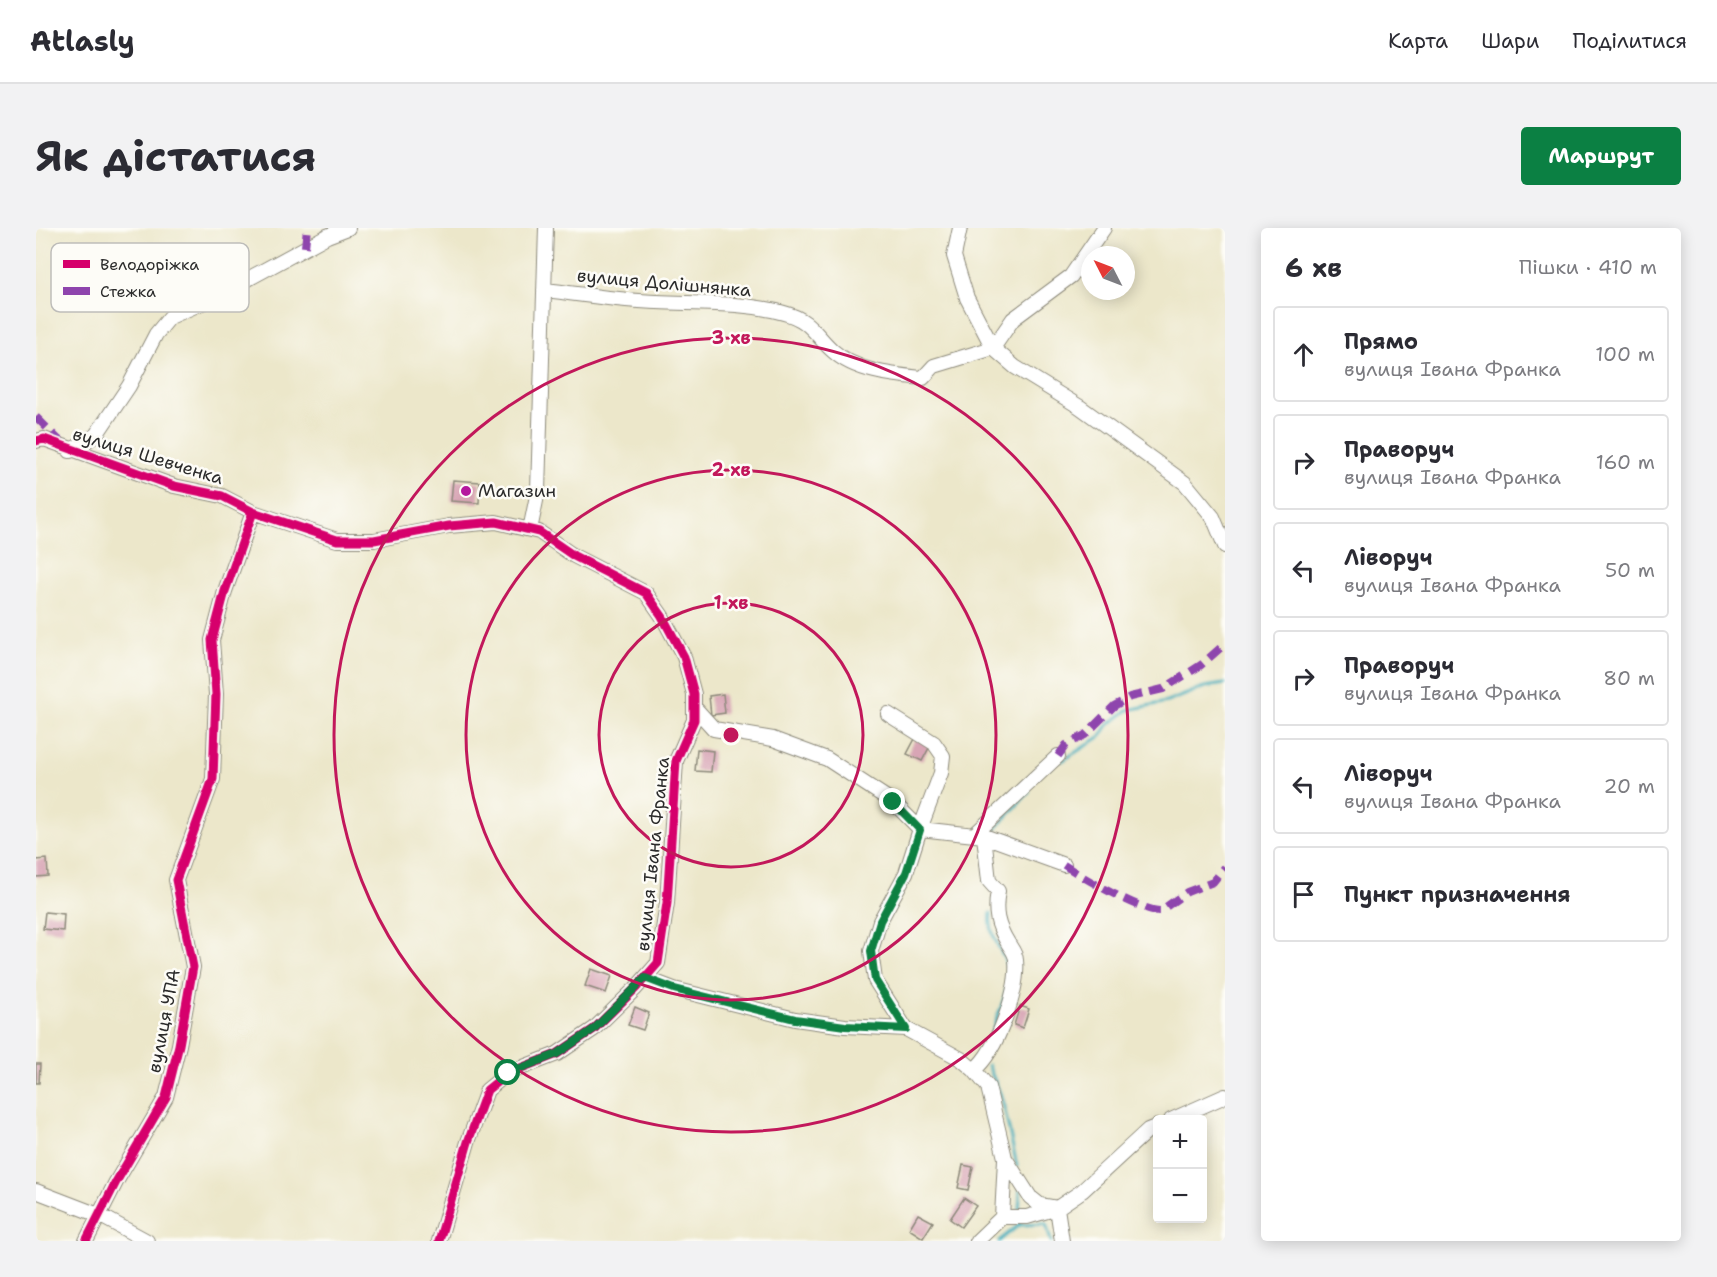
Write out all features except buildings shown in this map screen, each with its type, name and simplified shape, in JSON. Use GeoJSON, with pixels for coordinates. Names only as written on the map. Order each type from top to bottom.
{"type":"FeatureCollection","features":[{"type":"Feature","properties":{"kind":"street"},"geometry":{"type":"LineString","coordinates":[[249,278],[327,236],[348,228]]}},
{"type":"Feature","properties":{"kind":"street"},"geometry":{"type":"LineString","coordinates":[[530,530],[538,491],[546,228]]}},
{"type":"Feature","properties":{"kind":"street"},"geometry":{"type":"LineString","coordinates":[[960,228],[954,256],[967,298],[993,348],[1015,367],[1080,407],[1185,483],[1213,517],[1225,546]]}},
{"type":"Feature","properties":{"kind":"street"},"geometry":{"type":"LineString","coordinates":[[993,348],[1013,319],[1071,276],[1104,228]]}},
{"type":"Feature","properties":{"kind":"street","name":"вулиця Долішнянка"},"geometry":{"type":"LineString","coordinates":[[544,290],[654,302],[733,305],[784,312],[807,321],[833,351],[849,363],[895,375],[923,378],[934,366],[993,348]]}},
{"type":"Feature","properties":{"kind":"street"},"geometry":{"type":"LineString","coordinates":[[70,451],[96,435],[129,386],[156,334],[170,317],[181,312]]}},
{"type":"Feature","properties":{"kind":"street","name":"вулиця Шевченка"},"geometry":{"type":"LineString","coordinates":[[36,441],[44,439],[70,451],[174,486],[222,496],[253,512],[337,540],[374,540],[449,526],[496,522],[530,530]]}},
{"type":"Feature","properties":{"kind":"street","name":"вулиця УПА"},"geometry":{"type":"LineString","coordinates":[[87,1241],[116,1182],[166,1097],[179,1045],[193,967],[176,880],[213,779],[216,694],[212,640],[225,591],[253,512]]}},
{"type":"Feature","properties":{"kind":"street","name":"вулиця Івана Франка"},"geometry":{"type":"LineString","coordinates":[[439,1241],[468,1142],[487,1090],[508,1073],[557,1054],[594,1029],[658,963],[667,903],[676,761],[694,720],[694,694],[684,657],[662,616],[646,593],[574,556],[539,532],[530,530]]}},
{"type":"Feature","properties":{"kind":"street"},"geometry":{"type":"LineString","coordinates":[[694,707],[714,729],[773,739],[827,759],[893,802],[920,830],[980,835],[1064,865]]}},
{"type":"Feature","properties":{"kind":"street","name":"вулиця Івана Франка"},"geometry":{"type":"LineString","coordinates":[[888,714],[934,743],[943,756],[941,773],[906,873],[880,921],[871,951],[875,980],[906,1029]]}},
{"type":"Feature","properties":{"kind":"street"},"geometry":{"type":"LineString","coordinates":[[980,835],[1058,756]]}},
{"type":"Feature","properties":{"kind":"street"},"geometry":{"type":"LineString","coordinates":[[974,1070],[992,1050],[1014,982],[1016,957],[1000,929],[994,910],[998,891],[989,881],[980,835]]}},
{"type":"Feature","properties":{"kind":"street","name":"вулиця Івана Франка"},"geometry":{"type":"LineString","coordinates":[[645,978],[674,989],[795,1019],[845,1026],[906,1029],[961,1059],[988,1087],[1005,1158],[1030,1197],[1040,1205],[1057,1208]]}},
{"type":"Feature","properties":{"kind":"street"},"geometry":{"type":"LineString","coordinates":[[1180,1115],[1225,1096]]}},
{"type":"Feature","properties":{"kind":"street"},"geometry":{"type":"LineString","coordinates":[[977,1241],[1014,1217],[1057,1208],[1082,1191],[1139,1138],[1153,1129]]}},
{"type":"Feature","properties":{"kind":"street"},"geometry":{"type":"LineString","coordinates":[[1005,1158],[1014,1217]]}},
{"type":"Feature","properties":{"kind":"street"},"geometry":{"type":"LineString","coordinates":[[36,1191],[101,1216],[147,1241]]}},
{"type":"Feature","properties":{"kind":"street"},"geometry":{"type":"LineString","coordinates":[[1057,1208],[1062,1241]]}},
{"type":"Feature","properties":{"kind":"waterway"},"geometry":{"type":"LineString","coordinates":[[1062,761],[1101,736],[1108,725],[1128,710],[1167,702],[1205,687],[1225,684]]}},
{"type":"Feature","properties":{"kind":"waterway"},"geometry":{"type":"LineString","coordinates":[[992,833],[1029,792]]}},
{"type":"Feature","properties":{"kind":"waterway"},"geometry":{"type":"LineString","coordinates":[[990,1038],[1004,999],[1008,975],[1004,959],[994,938],[991,913]]}},
{"type":"Feature","properties":{"kind":"waterway"},"geometry":{"type":"LineString","coordinates":[[988,1065],[1002,1098],[1017,1166]]}},
{"type":"Feature","properties":{"kind":"waterway"},"geometry":{"type":"LineString","coordinates":[[1019,1214],[1020,1190]]}},
{"type":"Feature","properties":{"kind":"waterway"},"geometry":{"type":"LineString","coordinates":[[1019,1220],[1019,1225],[1046,1224],[1051,1241]]}},
{"type":"Feature","properties":{"kind":"waterway"},"geometry":{"type":"LineString","coordinates":[[999,1241],[1019,1225]]}},
{"type":"Feature","properties":{"kind":"marked path"},"geometry":{"type":"LineString","coordinates":[[305,247],[307,228]]}},
{"type":"Feature","properties":{"kind":"marked path"},"geometry":{"type":"LineString","coordinates":[[36,417],[61,442]]}},
{"type":"Feature","properties":{"kind":"marked path"},"geometry":{"type":"LineString","coordinates":[[1058,756],[1066,745],[1085,735],[1114,706],[1130,697],[1163,689],[1201,665],[1225,644]]}},
{"type":"Feature","properties":{"kind":"marked path"},"geometry":{"type":"LineString","coordinates":[[1064,865],[1126,900],[1151,910],[1160,911],[1187,892],[1213,882],[1225,867]]}},
{"type":"Feature","properties":{"kind":"cycle path"},"geometry":{"type":"LineString","coordinates":[[36,441],[44,439],[174,486],[222,496],[253,512],[337,540],[374,540],[449,526],[496,522],[539,532],[574,556],[646,593],[662,616],[684,657],[694,694],[694,720],[676,761],[667,903],[658,963],[594,1029],[557,1054],[508,1073],[487,1090],[468,1142],[439,1241]]}},
{"type":"Feature","properties":{"kind":"cycle path"},"geometry":{"type":"LineString","coordinates":[[86,1241],[116,1182],[166,1097],[179,1045],[193,967],[176,880],[213,779],[216,694],[212,640],[225,591],[253,512]]}},
{"type":"Feature","properties":{"kind":"place","name":"Магазин"},"geometry":{"type":"Point","coordinates":[466,491]}},
{"type":"Feature","properties":{"kind":"route"},"geometry":{"type":"LineString","coordinates":[[508,1073],[557,1054],[594,1029],[645,978],[674,989],[795,1019],[845,1026],[906,1029],[875,980],[871,951],[880,921],[906,873],[920,830],[893,802]]}}]}
